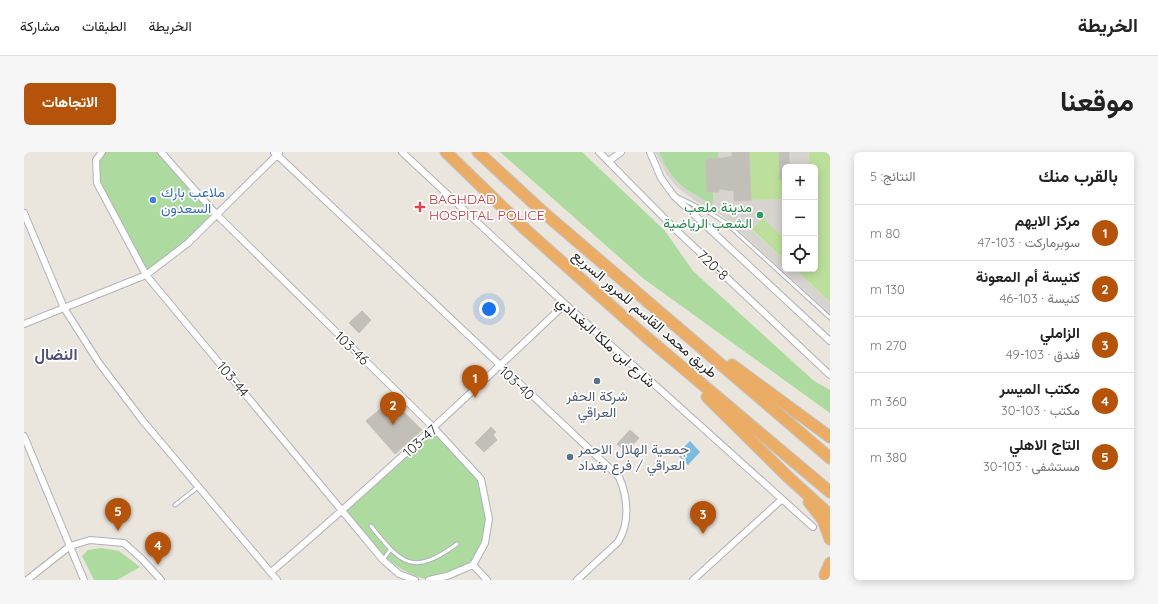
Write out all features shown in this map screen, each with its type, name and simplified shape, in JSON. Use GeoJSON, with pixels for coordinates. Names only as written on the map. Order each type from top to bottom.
{"type":"FeatureCollection","features":[{"type":"Feature","properties":{"kind":"highway","name":"طريق محمد القاسم للمرور السريع"},"geometry":{"type":"LineString","coordinates":[[446,152],[526,230],[645,336],[830,492]]}},
{"type":"Feature","properties":{"kind":"highway","name":"طريق محمد القاسم للمرور السريع"},"geometry":{"type":"LineString","coordinates":[[478,152],[543,212],[830,458]]}},
{"type":"Feature","properties":{"kind":"highway"},"geometry":{"type":"LineString","coordinates":[[662,314],[830,437]]}},
{"type":"Feature","properties":{"kind":"highway"},"geometry":{"type":"LineString","coordinates":[[645,336],[788,477],[830,515]]}},
{"type":"Feature","properties":{"kind":"highway"},"geometry":{"type":"LineString","coordinates":[[788,477],[823,520],[830,539]]}},
{"type":"Feature","properties":{"kind":"highway"},"geometry":{"type":"LineString","coordinates":[[825,575],[830,563]]}},
{"type":"Feature","properties":{"kind":"street","name":"103-44"},"geometry":{"type":"LineString","coordinates":[[102,152],[96,160],[97,183],[146,275],[383,560],[399,574],[414,580]]}},
{"type":"Feature","properties":{"kind":"street","name":"103-46"},"geometry":{"type":"LineString","coordinates":[[161,152],[216,214],[434,428],[481,479],[489,519],[485,543],[473,565]]}},
{"type":"Feature","properties":{"kind":"street","name":"شارع ابن ملكا البغدادي"},"geometry":{"type":"LineString","coordinates":[[402,152],[565,304],[813,528]]}},
{"type":"Feature","properties":{"kind":"street","name":"720-8"},"geometry":{"type":"LineString","coordinates":[[599,152],[675,229],[830,375]]}},
{"type":"Feature","properties":{"kind":"street"},"geometry":{"type":"LineString","coordinates":[[609,161],[621,152]]}},
{"type":"Feature","properties":{"kind":"street","name":"720-8"},"geometry":{"type":"LineString","coordinates":[[650,152],[661,178],[673,195],[830,341]]}},
{"type":"Feature","properties":{"kind":"street"},"geometry":{"type":"LineString","coordinates":[[24,324],[146,275],[188,243],[277,153]]}},
{"type":"Feature","properties":{"kind":"street","name":"103-40"},"geometry":{"type":"LineString","coordinates":[[277,153],[500,366],[619,477],[623,486],[626,518],[623,534],[618,542],[576,580]]}},
{"type":"Feature","properties":{"kind":"street"},"geometry":{"type":"LineString","coordinates":[[24,213],[64,308],[99,363],[143,421],[278,580]]}},
{"type":"Feature","properties":{"kind":"street","name":"103-47"},"geometry":{"type":"LineString","coordinates":[[270,572],[342,511],[434,428],[565,304]]}},
{"type":"Feature","properties":{"kind":"street"},"geometry":{"type":"LineString","coordinates":[[24,436],[84,580]]}},
{"type":"Feature","properties":{"kind":"street"},"geometry":{"type":"LineString","coordinates":[[693,580],[781,500]]}},
{"type":"Feature","properties":{"kind":"street"},"geometry":{"type":"LineString","coordinates":[[27,580],[70,546],[90,540],[124,543],[142,559],[161,580]]}},
{"type":"Feature","properties":{"kind":"street"},"geometry":{"type":"LineString","coordinates":[[429,580],[447,576],[473,565],[488,580]]}},
{"type":"Feature","properties":{"kind":"lane"},"geometry":{"type":"LineString","coordinates":[[673,195],[710,213],[726,223],[830,318]]}},
{"type":"Feature","properties":{"kind":"lane"},"geometry":{"type":"LineString","coordinates":[[176,505],[198,487]]}},
{"type":"Feature","properties":{"kind":"lane"},"geometry":{"type":"LineString","coordinates":[[371,526],[390,550],[406,561],[417,564],[433,560],[457,544]]}},
{"type":"Feature","properties":{"kind":"lane"},"geometry":{"type":"LineString","coordinates":[[383,560],[390,550]]}},
{"type":"Feature","properties":{"kind":"green space"},"geometry":{"type":"Polygon","coordinates":[[[102,152],[161,152],[216,214],[188,243],[146,275],[97,183],[96,160],[102,152]]]}},
{"type":"Feature","properties":{"kind":"green space"},"geometry":{"type":"Polygon","coordinates":[[[500,152],[582,152],[665,231],[693,271],[814,381],[830,390],[830,413],[644,279],[500,152]]]}},
{"type":"Feature","properties":{"kind":"green space"},"geometry":{"type":"Polygon","coordinates":[[[659,152],[718,152],[718,158],[706,159],[714,194],[712,205],[694,195],[674,178],[659,152]]]}},
{"type":"Feature","properties":{"kind":"green space","name":"مدينة ملعب الشعب الرياضية"},"geometry":{"type":"Polygon","coordinates":[[[718,152],[830,152],[830,302],[798,272],[818,272],[818,164],[782,164],[782,257],[720,200],[718,152]]]}},
{"type":"Feature","properties":{"kind":"green space"},"geometry":{"type":"Polygon","coordinates":[[[433,433],[453,448],[481,479],[489,519],[485,543],[473,565],[436,580],[422,578],[408,573],[395,565],[371,544],[342,511],[433,433]]]}},
{"type":"Feature","properties":{"kind":"green space"},"geometry":{"type":"Polygon","coordinates":[[[101,548],[119,551],[140,567],[117,580],[94,580],[82,556],[88,550],[101,548]]]}},
{"type":"Feature","properties":{"kind":"shaded area"},"geometry":{"type":"Polygon","coordinates":[[[655,152],[659,152],[668,171],[680,185],[712,205],[714,192],[719,191],[718,152],[732,152],[745,191],[734,191],[734,200],[782,199],[782,233],[780,235],[763,218],[752,230],[782,257],[782,270],[723,216],[694,200],[678,188],[667,175],[655,152]]]}},
{"type":"Feature","properties":{"kind":"shaded area"},"geometry":{"type":"Polygon","coordinates":[[[789,152],[809,152],[810,164],[789,164],[789,152]]]}},
{"type":"Feature","properties":{"kind":"shaded area"},"geometry":{"type":"Polygon","coordinates":[[[784,272],[798,272],[830,302],[830,314],[784,272]]]}},
{"type":"Feature","properties":{"kind":"water"},"geometry":{"type":"Polygon","coordinates":[[[690,441],[700,452],[688,465],[677,454],[690,441]]]}},
{"type":"Feature","properties":{"kind":"building"},"geometry":{"type":"Polygon","coordinates":[[[732,152],[749,152],[751,200],[734,201],[734,191],[719,189],[719,192],[707,192],[706,159],[732,156],[732,152]]]}},
{"type":"Feature","properties":{"kind":"building"},"geometry":{"type":"Polygon","coordinates":[[[779,152],[789,152],[789,164],[782,164],[782,180],[780,180],[779,152]]]}},
{"type":"Feature","properties":{"kind":"building"},"geometry":{"type":"Polygon","coordinates":[[[362,311],[371,320],[359,333],[349,323],[362,311]]]}},
{"type":"Feature","properties":{"kind":"building"},"geometry":{"type":"Polygon","coordinates":[[[391,400],[422,430],[395,454],[366,421],[391,400]]]}},
{"type":"Feature","properties":{"kind":"building"},"geometry":{"type":"Polygon","coordinates":[[[491,427],[496,432],[493,435],[497,440],[484,452],[475,443],[491,427]]]}},
{"type":"Feature","properties":{"kind":"building"},"geometry":{"type":"Polygon","coordinates":[[[630,430],[639,438],[626,452],[617,444],[630,430]]]}},
{"type":"Feature","properties":{"kind":"place","name":"ملاعب بارك السعدون"},"geometry":{"type":"Point","coordinates":[153,200]}},
{"type":"Feature","properties":{"kind":"place","name":"BAGHDAD HOSPITAL POLICE"},"geometry":{"type":"Point","coordinates":[420,207]}},
{"type":"Feature","properties":{"kind":"place","name":"مدينة ملعب الشعب الرياضية"},"geometry":{"type":"Point","coordinates":[760,215]}},
{"type":"Feature","properties":{"kind":"place","name":"شركة الحفر العراقي"},"geometry":{"type":"Point","coordinates":[597,381]}},
{"type":"Feature","properties":{"kind":"place","name":"مركز الايهم"},"geometry":{"type":"Point","coordinates":[475,398]}},
{"type":"Feature","properties":{"kind":"place","name":"كنيسة أم المعونة"},"geometry":{"type":"Point","coordinates":[393,425]}},
{"type":"Feature","properties":{"kind":"place","name":"جمعية الهلال الاحمر العراقي / فرع بغداد"},"geometry":{"type":"Point","coordinates":[570,457]}},
{"type":"Feature","properties":{"kind":"place","name":"التاج الاهلي"},"geometry":{"type":"Point","coordinates":[118,531]}},
{"type":"Feature","properties":{"kind":"place","name":"الزاملي"},"geometry":{"type":"Point","coordinates":[703,534]}},
{"type":"Feature","properties":{"kind":"place","name":"مكتب الميسر"},"geometry":{"type":"Point","coordinates":[158,565]}},
{"type":"Feature","properties":{"kind":"district","name":"النضال"},"geometry":{"type":"Point","coordinates":[56,354]}}]}
